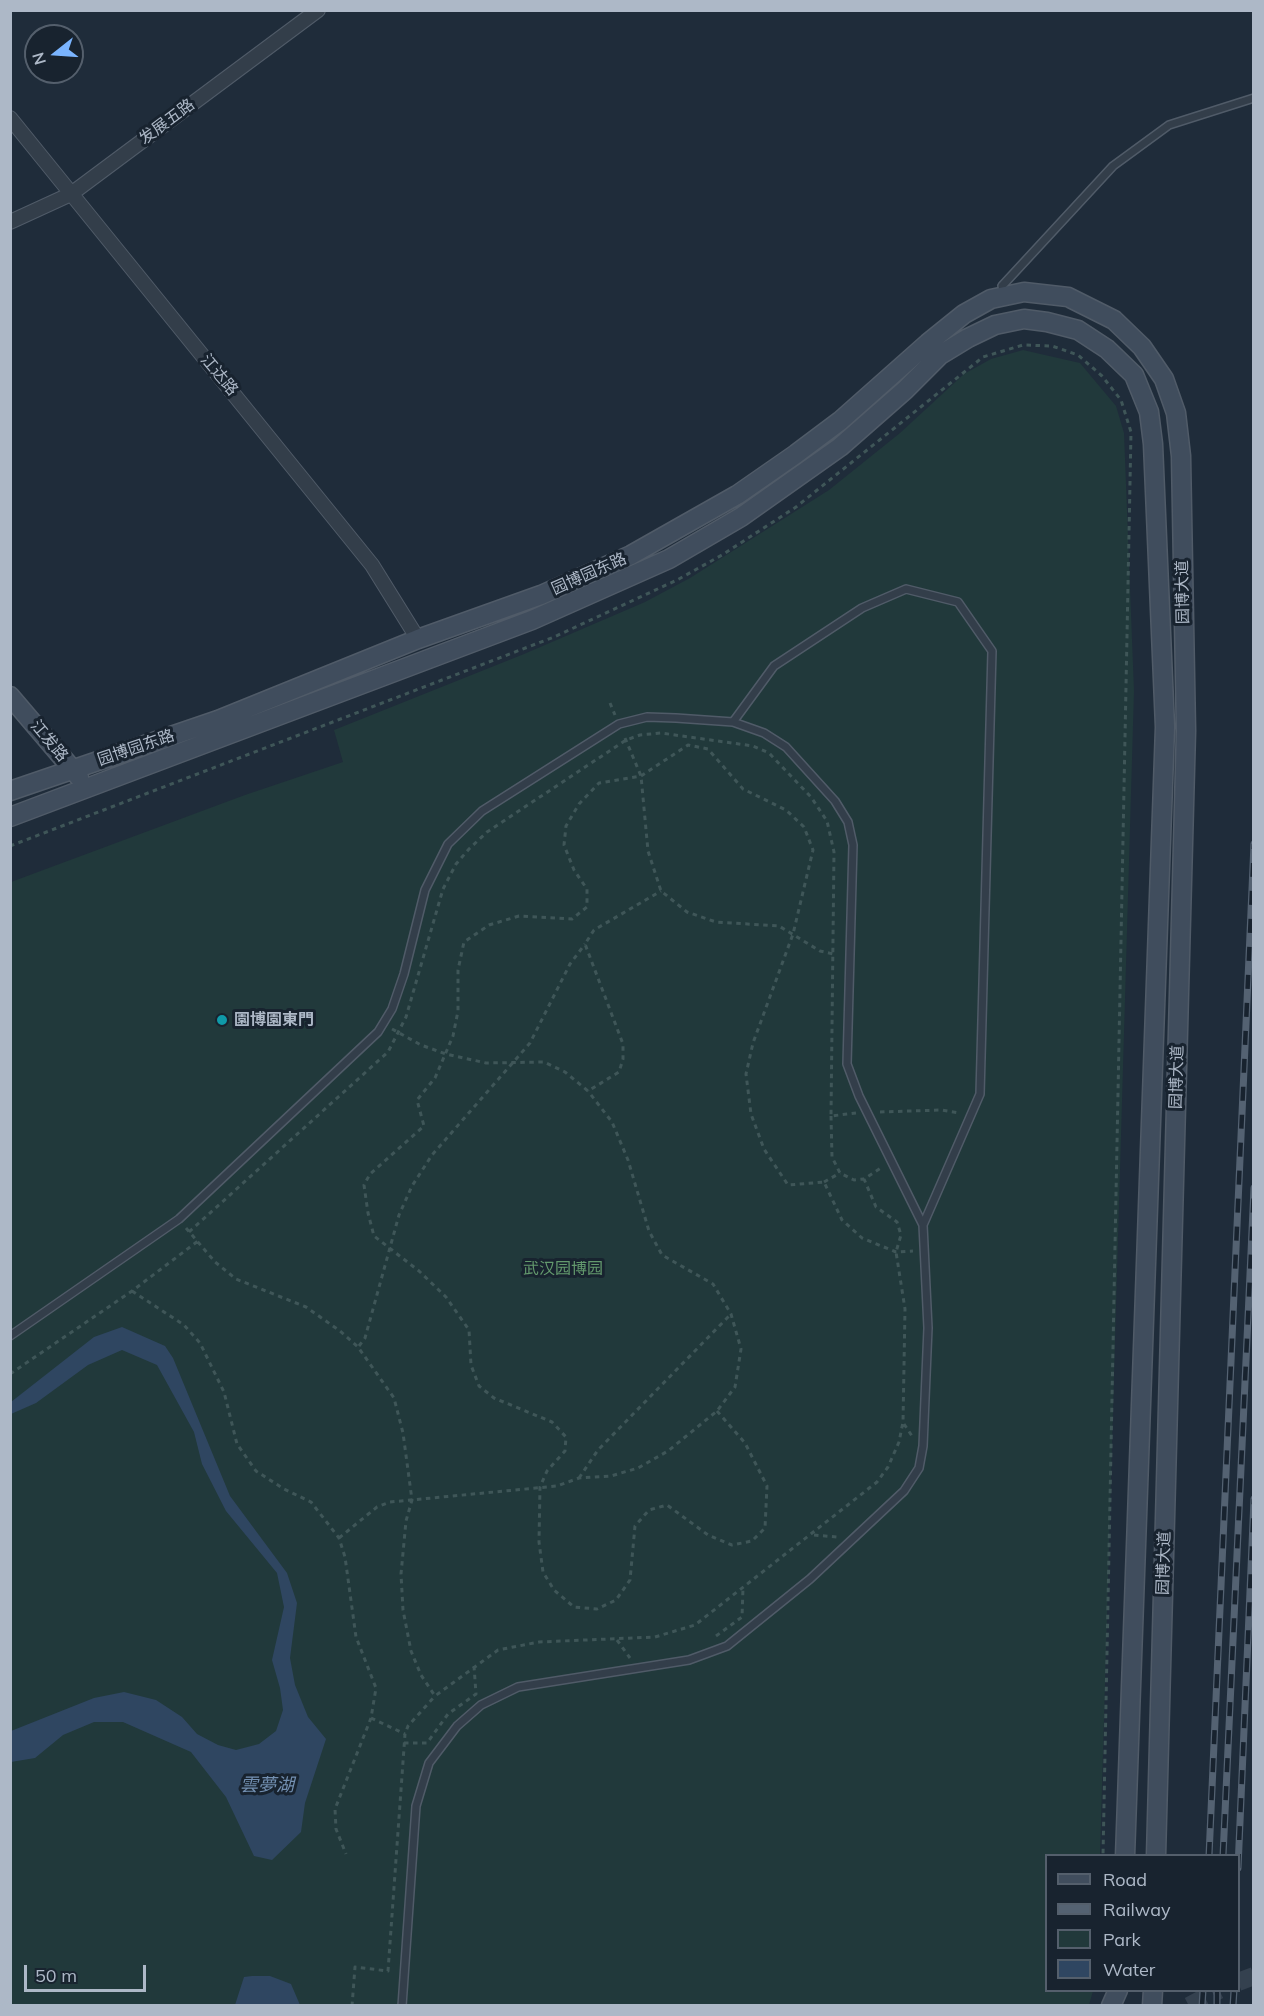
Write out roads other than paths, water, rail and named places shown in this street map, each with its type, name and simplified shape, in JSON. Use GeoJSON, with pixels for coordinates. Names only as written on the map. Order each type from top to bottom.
{"type":"FeatureCollection","features":[{"type":"Feature","properties":{"kind":"main road","name":"园博园东路"},"geometry":{"type":"LineString","coordinates":[[10,791],[218,720],[418,639],[576,581],[632,555],[737,495],[840,421],[964,314],[991,299],[1024,292],[1068,297],[1114,320]]}},
{"type":"Feature","properties":{"kind":"main road","name":"园博园东路"},"geometry":{"type":"LineString","coordinates":[[10,817],[532,620],[669,559],[741,517],[840,447],[905,390],[940,355],[995,325],[1024,319],[1047,322],[1078,330],[1107,349]]}},
{"type":"Feature","properties":{"kind":"main road","name":"园博大道"},"geometry":{"type":"LineString","coordinates":[[1114,320],[1142,347],[1164,379],[1176,413],[1181,456],[1186,731],[1156,1854]]}},
{"type":"Feature","properties":{"kind":"main road","name":"园博大道"},"geometry":{"type":"LineString","coordinates":[[1107,349],[1134,375],[1149,412],[1153,444],[1165,727],[1125,1854]]}},
{"type":"Feature","properties":{"kind":"main road","name":"江发路"},"geometry":{"type":"LineString","coordinates":[[10,696],[88,788]]}},
{"type":"Feature","properties":{"kind":"main road"},"geometry":{"type":"LineString","coordinates":[[1111,2006],[1118,1992]]}},
{"type":"Feature","properties":{"kind":"street","name":"发展五路"},"geometry":{"type":"LineString","coordinates":[[10,222],[71,194],[318,10]]}},
{"type":"Feature","properties":{"kind":"street","name":"江达路"},"geometry":{"type":"LineString","coordinates":[[10,118],[365,556],[418,639]]}},
{"type":"Feature","properties":{"kind":"lane"},"geometry":{"type":"LineString","coordinates":[[1004,297],[1002,286],[1113,166],[1169,125],[1254,98]]}},
{"type":"Feature","properties":{"kind":"lane"},"geometry":{"type":"LineString","coordinates":[[733,722],[774,666],[862,608],[906,589],[958,602],[992,651],[980,1094],[923,1225]]}},
{"type":"Feature","properties":{"kind":"lane"},"geometry":{"type":"LineString","coordinates":[[10,1336],[179,1219],[334,1076],[378,1032],[392,1009],[404,974],[425,890],[448,844],[482,811],[619,724],[647,717],[733,722],[764,733],[786,747],[835,801],[848,822],[853,845],[847,1064],[866,1110],[923,1225],[928,1328],[919,1468],[904,1491],[810,1580],[727,1646],[689,1660],[518,1687],[481,1705],[457,1726],[429,1763],[416,1806],[402,2006]]}},
{"type":"Feature","properties":{"kind":"water","name":"雲夢湖"},"geometry":{"type":"Polygon","coordinates":[[[122,1327],[165,1346],[173,1358],[230,1496],[287,1573],[297,1603],[290,1658],[295,1685],[308,1717],[326,1739],[305,1803],[301,1832],[272,1860],[254,1856],[226,1797],[191,1752],[123,1722],[94,1722],[63,1735],[35,1758],[11,1762],[11,1731],[94,1698],[124,1692],[156,1700],[182,1717],[197,1734],[218,1745],[236,1750],[259,1744],[276,1731],[283,1710],[272,1660],[284,1607],[277,1573],[226,1511],[202,1464],[194,1432],[157,1365],[122,1350],[88,1365],[36,1403],[11,1414],[11,1402],[94,1337],[122,1327]]]}},
{"type":"Feature","properties":{"kind":"water"},"geometry":{"type":"Polygon","coordinates":[[[270,1976],[291,1984],[300,2005],[235,2005],[244,1977],[270,1976]]]}},
{"type":"Feature","properties":{"kind":"tunnel"},"geometry":{"type":"LineString","coordinates":[[1240,1981],[1254,1976]]}},
{"type":"Feature","properties":{"kind":"tunnel"},"geometry":{"type":"LineString","coordinates":[[1189,2006],[1215,1992]]}},
{"type":"Feature","properties":{"kind":"railway"},"geometry":{"type":"LineString","coordinates":[[1209,1854],[1254,844]]}},
{"type":"Feature","properties":{"kind":"railway"},"geometry":{"type":"LineString","coordinates":[[1223,1854],[1254,1188]]}},
{"type":"Feature","properties":{"kind":"railway"},"geometry":{"type":"LineString","coordinates":[[1239,1854],[1254,1499]]}},
{"type":"Feature","properties":{"kind":"railway"},"geometry":{"type":"LineString","coordinates":[[1202,2006],[1203,1992]]}},
{"type":"Feature","properties":{"kind":"railway"},"geometry":{"type":"LineString","coordinates":[[1217,1992],[1217,2006]]}},
{"type":"Feature","properties":{"kind":"railway"},"geometry":{"type":"LineString","coordinates":[[1233,2006],[1234,1992]]}},
{"type":"Feature","properties":{"kind":"place","name":"園博園東門"},"geometry":{"type":"Point","coordinates":[222,1020]}},
{"type":"Feature","properties":{"kind":"park label","name":"武汉园博园"},"geometry":{"type":"Point","coordinates":[563,1269]}}]}
